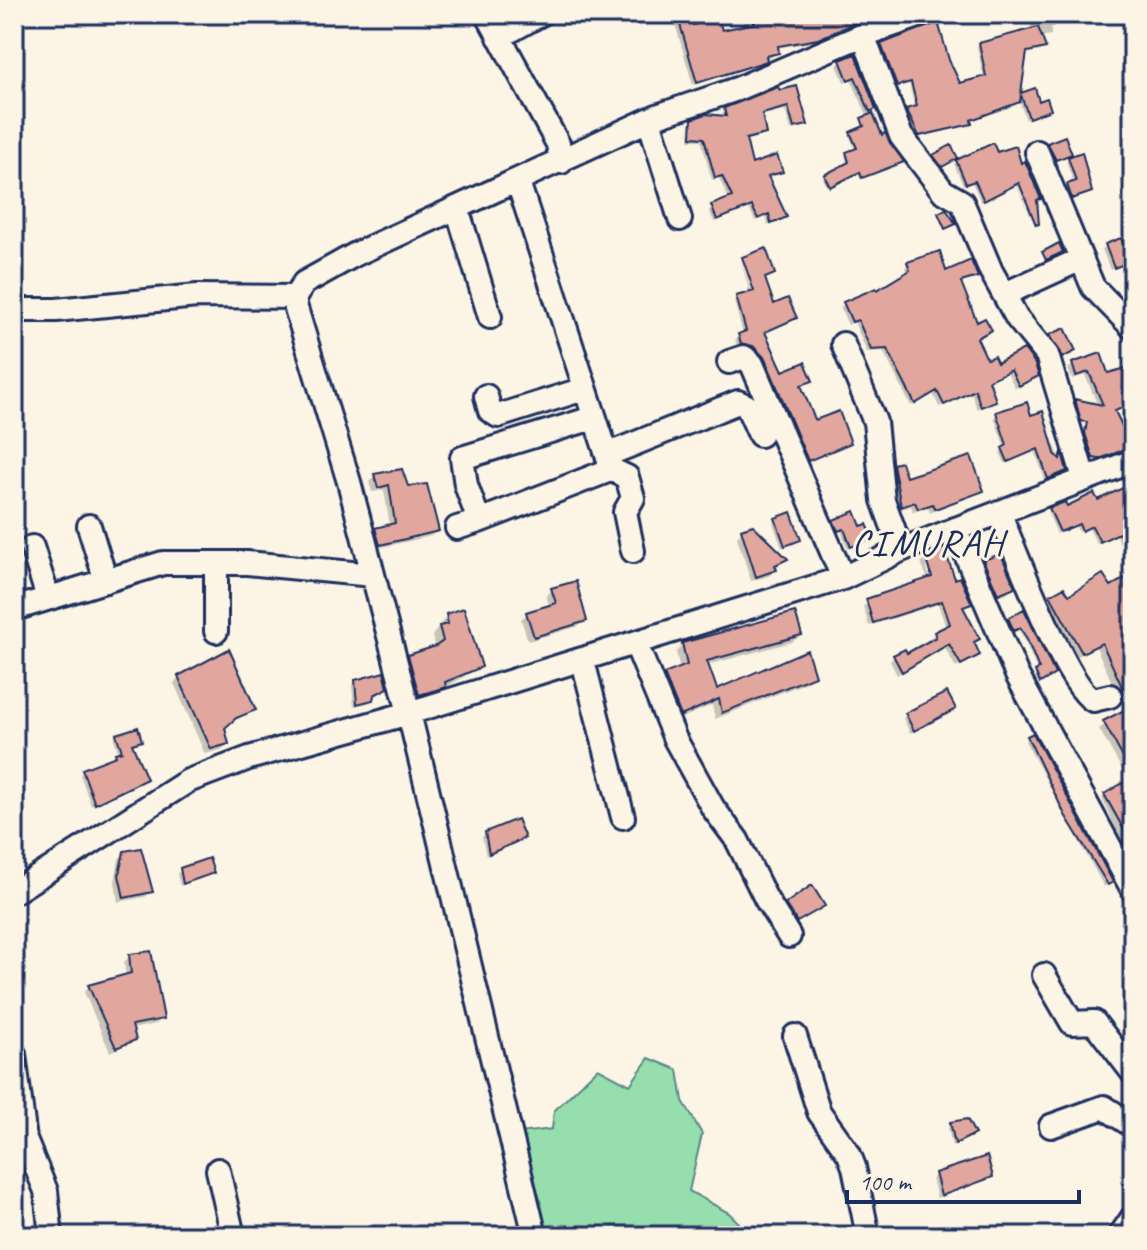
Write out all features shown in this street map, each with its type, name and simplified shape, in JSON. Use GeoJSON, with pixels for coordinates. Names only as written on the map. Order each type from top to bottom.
{"type":"FeatureCollection","features":[{"type":"Feature","properties":{"kind":"street"},"geometry":{"type":"LineString","coordinates":[[487,14],[558,144],[561,162]]}},
{"type":"Feature","properties":{"kind":"street"},"geometry":{"type":"LineString","coordinates":[[499,37],[541,14]]}},
{"type":"Feature","properties":{"kind":"street"},"geometry":{"type":"LineString","coordinates":[[535,1236],[409,713],[373,575],[297,314],[295,297],[310,278],[649,120],[737,89],[863,35],[924,14]]}},
{"type":"Feature","properties":{"kind":"street"},"geometry":{"type":"LineString","coordinates":[[863,35],[901,136],[943,191],[962,202],[991,271],[1017,318],[1039,342],[1053,366],[1084,478]]}},
{"type":"Feature","properties":{"kind":"street"},"geometry":{"type":"LineString","coordinates":[[649,120],[680,219]]}},
{"type":"Feature","properties":{"kind":"street"},"geometry":{"type":"LineString","coordinates":[[1037,152],[1079,260],[1093,287],[1133,328]]}},
{"type":"Feature","properties":{"kind":"street"},"geometry":{"type":"LineString","coordinates":[[518,182],[593,418],[609,461],[627,477],[633,498],[625,512],[633,551]]}},
{"type":"Feature","properties":{"kind":"street"},"geometry":{"type":"LineString","coordinates":[[457,208],[490,317]]}},
{"type":"Feature","properties":{"kind":"street"},"geometry":{"type":"LineString","coordinates":[[1005,294],[1079,260]]}},
{"type":"Feature","properties":{"kind":"street"},"geometry":{"type":"LineString","coordinates":[[14,310],[56,310],[197,296],[295,297]]}},
{"type":"Feature","properties":{"kind":"street"},"geometry":{"type":"LineString","coordinates":[[843,344],[875,422],[883,500],[901,550]]}},
{"type":"Feature","properties":{"kind":"street"},"geometry":{"type":"LineString","coordinates":[[729,362],[744,357],[752,364],[843,578]]}},
{"type":"Feature","properties":{"kind":"street"},"geometry":{"type":"LineString","coordinates":[[486,396],[490,411],[501,416],[584,389]]}},
{"type":"Feature","properties":{"kind":"street"},"geometry":{"type":"LineString","coordinates":[[593,418],[462,458],[468,524],[738,402],[747,406],[760,435]]}},
{"type":"Feature","properties":{"kind":"street"},"geometry":{"type":"LineString","coordinates":[[14,892],[188,781],[249,758],[583,661],[843,578],[901,550],[1133,461]]}},
{"type":"Feature","properties":{"kind":"street"},"geometry":{"type":"LineString","coordinates":[[999,512],[1063,658],[1086,696],[1093,700],[1110,696]]}},
{"type":"Feature","properties":{"kind":"street"},"geometry":{"type":"LineString","coordinates":[[89,526],[106,581]]}},
{"type":"Feature","properties":{"kind":"street"},"geometry":{"type":"LineString","coordinates":[[955,529],[1017,675],[1133,890]]}},
{"type":"Feature","properties":{"kind":"street"},"geometry":{"type":"LineString","coordinates":[[32,547],[48,598]]}},
{"type":"Feature","properties":{"kind":"street"},"geometry":{"type":"LineString","coordinates":[[14,609],[163,563],[216,563],[373,575]]}},
{"type":"Feature","properties":{"kind":"street"},"geometry":{"type":"LineString","coordinates":[[216,563],[216,631]]}},
{"type":"Feature","properties":{"kind":"street"},"geometry":{"type":"LineString","coordinates":[[636,644],[675,739],[713,808],[737,840],[789,936]]}},
{"type":"Feature","properties":{"kind":"street"},"geometry":{"type":"LineString","coordinates":[[583,661],[623,817]]}},
{"type":"Feature","properties":{"kind":"street"},"geometry":{"type":"LineString","coordinates":[[1044,975],[1072,1023],[1094,1022],[1133,1073]]}},
{"type":"Feature","properties":{"kind":"street"},"geometry":{"type":"LineString","coordinates":[[795,1036],[819,1112],[842,1143],[854,1167],[868,1236]]}},
{"type":"Feature","properties":{"kind":"street"},"geometry":{"type":"LineString","coordinates":[[14,1054],[25,1140],[46,1191],[52,1220],[51,1236]]}},
{"type":"Feature","properties":{"kind":"street"},"geometry":{"type":"LineString","coordinates":[[1051,1126],[1104,1107],[1133,1126]]}},
{"type":"Feature","properties":{"kind":"street"},"geometry":{"type":"LineString","coordinates":[[218,1170],[233,1236]]}},
{"type":"Feature","properties":{"kind":"street"},"geometry":{"type":"LineString","coordinates":[[1120,1236],[1133,1217]]}},
{"type":"Feature","properties":{"kind":"green space"},"geometry":{"type":"Polygon","coordinates":[[[649,1058],[678,1070],[683,1101],[702,1134],[689,1191],[729,1213],[752,1236],[543,1236],[519,1133],[552,1129],[554,1111],[598,1068],[630,1085],[649,1058]]]}},
{"type":"Feature","properties":{"kind":"building"},"geometry":{"type":"Polygon","coordinates":[[[677,14],[689,14],[693,25],[718,18],[722,30],[755,23],[753,14],[769,14],[771,21],[808,14],[858,14],[859,21],[818,39],[778,46],[779,53],[766,56],[767,61],[697,83],[677,14]]]}},
{"type":"Feature","properties":{"kind":"building"},"geometry":{"type":"Polygon","coordinates":[[[938,22],[949,60],[960,83],[986,76],[979,43],[1038,27],[1046,48],[1027,52],[1021,93],[1035,88],[1039,101],[1047,98],[1051,110],[1029,118],[1021,95],[1020,102],[971,120],[972,124],[919,136],[906,109],[917,106],[911,82],[897,86],[881,44],[938,22]]]}},
{"type":"Feature","properties":{"kind":"building"},"geometry":{"type":"Polygon","coordinates":[[[855,54],[876,109],[870,112],[855,77],[848,80],[840,60],[855,54]]]}},
{"type":"Feature","properties":{"kind":"building"},"geometry":{"type":"Polygon","coordinates":[[[797,86],[808,125],[794,128],[788,107],[762,114],[766,134],[746,139],[752,164],[777,155],[783,172],[768,176],[787,217],[771,224],[769,214],[758,219],[752,206],[717,220],[711,205],[732,197],[722,176],[715,178],[704,138],[691,137],[692,119],[706,114],[726,116],[724,108],[778,87],[780,90],[797,86]]]}},
{"type":"Feature","properties":{"kind":"building"},"geometry":{"type":"Polygon","coordinates":[[[873,113],[882,135],[885,133],[904,162],[862,178],[860,172],[830,187],[824,175],[849,162],[846,152],[857,148],[850,132],[864,126],[861,118],[873,113]]]}},
{"type":"Feature","properties":{"kind":"building"},"geometry":{"type":"Polygon","coordinates":[[[1065,136],[1072,154],[1056,160],[1047,143],[1065,136]]]}},
{"type":"Feature","properties":{"kind":"building"},"geometry":{"type":"Polygon","coordinates":[[[993,143],[997,152],[1016,146],[1021,163],[1025,161],[1041,199],[1037,200],[1039,224],[1036,225],[1019,183],[984,201],[975,181],[966,184],[956,160],[993,143]]]}},
{"type":"Feature","properties":{"kind":"building"},"geometry":{"type":"Polygon","coordinates":[[[951,145],[958,158],[942,167],[933,155],[951,145]]]}},
{"type":"Feature","properties":{"kind":"building"},"geometry":{"type":"Polygon","coordinates":[[[1082,152],[1092,192],[1072,199],[1067,184],[1076,181],[1068,157],[1082,152]]]}},
{"type":"Feature","properties":{"kind":"building"},"geometry":{"type":"Polygon","coordinates":[[[946,209],[956,224],[945,229],[938,213],[946,209]]]}},
{"type":"Feature","properties":{"kind":"building"},"geometry":{"type":"Polygon","coordinates":[[[1121,238],[1130,262],[1114,268],[1105,244],[1121,238]]]}},
{"type":"Feature","properties":{"kind":"building"},"geometry":{"type":"Polygon","coordinates":[[[1059,243],[1063,252],[1046,260],[1042,252],[1059,243]]]}},
{"type":"Feature","properties":{"kind":"building"},"geometry":{"type":"Polygon","coordinates":[[[766,248],[775,274],[765,278],[774,304],[788,298],[797,318],[765,332],[783,371],[805,362],[813,381],[801,385],[815,420],[839,411],[851,443],[808,461],[765,358],[753,346],[741,344],[738,334],[746,331],[736,296],[754,291],[742,257],[766,248]]]}},
{"type":"Feature","properties":{"kind":"building"},"geometry":{"type":"Polygon","coordinates":[[[940,251],[946,271],[971,260],[978,277],[961,282],[977,322],[985,318],[992,330],[977,338],[987,359],[994,356],[997,363],[1024,349],[1034,362],[1039,376],[1019,386],[1011,370],[989,380],[996,401],[981,407],[975,390],[944,405],[937,391],[915,404],[887,349],[871,350],[858,320],[852,322],[843,302],[877,290],[910,270],[907,262],[940,251]]]}},
{"type":"Feature","properties":{"kind":"building"},"geometry":{"type":"Polygon","coordinates":[[[1065,328],[1076,351],[1062,358],[1049,335],[1065,328]]]}},
{"type":"Feature","properties":{"kind":"building"},"geometry":{"type":"Polygon","coordinates":[[[1101,353],[1108,373],[1133,366],[1133,403],[1115,411],[1132,447],[1099,459],[1093,458],[1085,433],[1087,422],[1081,421],[1075,399],[1103,405],[1089,372],[1076,376],[1072,363],[1101,353]]]}},
{"type":"Feature","properties":{"kind":"building"},"geometry":{"type":"Polygon","coordinates":[[[1027,402],[1031,415],[1043,411],[1055,454],[1060,459],[1062,452],[1067,471],[1048,479],[1038,449],[1008,462],[1002,448],[1007,445],[996,412],[1027,402]]]}},
{"type":"Feature","properties":{"kind":"building"},"geometry":{"type":"Polygon","coordinates":[[[971,456],[984,491],[935,509],[933,504],[918,509],[915,502],[901,507],[893,464],[901,462],[906,477],[971,456]]]}},
{"type":"Feature","properties":{"kind":"building"},"geometry":{"type":"Polygon","coordinates":[[[402,469],[408,486],[427,484],[439,531],[380,545],[375,528],[395,523],[389,485],[378,488],[374,474],[402,469]]]}},
{"type":"Feature","properties":{"kind":"building"},"geometry":{"type":"Polygon","coordinates":[[[1133,483],[1133,560],[1119,533],[1100,542],[1092,526],[1082,531],[1079,524],[1060,532],[1049,508],[1065,502],[1067,506],[1094,493],[1098,500],[1133,483]]]}},
{"type":"Feature","properties":{"kind":"building"},"geometry":{"type":"Polygon","coordinates":[[[855,511],[861,526],[867,524],[873,538],[851,547],[844,529],[838,531],[833,520],[855,511]]]}},
{"type":"Feature","properties":{"kind":"building"},"geometry":{"type":"Polygon","coordinates":[[[791,512],[801,540],[785,546],[775,518],[791,512]]]}},
{"type":"Feature","properties":{"kind":"building"},"geometry":{"type":"Polygon","coordinates":[[[753,525],[788,559],[775,565],[777,570],[756,577],[741,529],[753,525]]]}},
{"type":"Feature","properties":{"kind":"building"},"geometry":{"type":"Polygon","coordinates":[[[944,548],[955,579],[960,577],[972,604],[963,607],[980,639],[974,642],[980,655],[961,665],[949,644],[902,672],[893,655],[905,649],[907,653],[936,637],[934,632],[950,624],[942,601],[873,623],[866,599],[932,577],[924,556],[944,548]]]}},
{"type":"Feature","properties":{"kind":"building"},"geometry":{"type":"Polygon","coordinates":[[[1001,554],[1015,587],[998,594],[983,560],[1001,554]]]}},
{"type":"Feature","properties":{"kind":"building"},"geometry":{"type":"Polygon","coordinates":[[[1103,574],[1111,586],[1133,574],[1133,684],[1123,689],[1102,643],[1082,653],[1050,595],[1064,587],[1069,595],[1103,574]]]}},
{"type":"Feature","properties":{"kind":"building"},"geometry":{"type":"Polygon","coordinates":[[[576,581],[587,621],[534,637],[526,612],[556,603],[551,588],[576,581]]]}},
{"type":"Feature","properties":{"kind":"building"},"geometry":{"type":"Polygon","coordinates":[[[464,608],[482,667],[445,682],[446,687],[419,695],[408,655],[443,641],[439,626],[448,624],[446,614],[464,608]]]}},
{"type":"Feature","properties":{"kind":"building"},"geometry":{"type":"Polygon","coordinates":[[[1024,609],[1055,674],[1040,683],[1035,671],[1039,669],[1026,637],[1020,628],[1014,631],[1008,618],[1024,609]]]}},
{"type":"Feature","properties":{"kind":"building"},"geometry":{"type":"Polygon","coordinates":[[[795,612],[802,635],[707,661],[717,689],[807,650],[815,676],[722,713],[719,699],[681,716],[664,674],[687,665],[682,643],[795,612]]]}},
{"type":"Feature","properties":{"kind":"building"},"geometry":{"type":"Polygon","coordinates":[[[229,649],[256,710],[236,718],[225,728],[229,744],[211,749],[178,676],[229,649]]]}},
{"type":"Feature","properties":{"kind":"building"},"geometry":{"type":"Polygon","coordinates":[[[384,672],[388,688],[374,695],[373,700],[357,704],[355,680],[384,672]]]}},
{"type":"Feature","properties":{"kind":"building"},"geometry":{"type":"Polygon","coordinates":[[[947,692],[956,709],[914,731],[905,713],[947,692]]]}},
{"type":"Feature","properties":{"kind":"building"},"geometry":{"type":"Polygon","coordinates":[[[1126,709],[1133,723],[1133,776],[1103,721],[1126,709]]]}},
{"type":"Feature","properties":{"kind":"building"},"geometry":{"type":"Polygon","coordinates":[[[138,727],[142,741],[132,744],[147,779],[95,804],[82,769],[116,756],[115,753],[122,751],[116,734],[138,727]]]}},
{"type":"Feature","properties":{"kind":"building"},"geometry":{"type":"Polygon","coordinates":[[[1033,733],[1113,882],[1108,885],[1065,815],[1027,736],[1033,733]]]}},
{"type":"Feature","properties":{"kind":"building"},"geometry":{"type":"Polygon","coordinates":[[[1133,777],[1133,861],[1122,841],[1128,837],[1104,794],[1133,777]]]}},
{"type":"Feature","properties":{"kind":"building"},"geometry":{"type":"Polygon","coordinates":[[[517,819],[525,838],[489,854],[485,832],[517,819]]]}},
{"type":"Feature","properties":{"kind":"building"},"geometry":{"type":"Polygon","coordinates":[[[141,848],[153,892],[124,898],[119,875],[124,851],[141,848]]]}},
{"type":"Feature","properties":{"kind":"building"},"geometry":{"type":"Polygon","coordinates":[[[209,858],[214,873],[183,884],[180,868],[209,858]]]}},
{"type":"Feature","properties":{"kind":"building"},"geometry":{"type":"Polygon","coordinates":[[[812,885],[825,906],[797,922],[785,904],[812,885]]]}},
{"type":"Feature","properties":{"kind":"building"},"geometry":{"type":"Polygon","coordinates":[[[151,951],[164,1019],[132,1025],[136,1040],[116,1048],[88,985],[131,973],[129,954],[151,951]]]}},
{"type":"Feature","properties":{"kind":"building"},"geometry":{"type":"Polygon","coordinates":[[[967,1119],[975,1134],[955,1144],[950,1122],[967,1119]]]}},
{"type":"Feature","properties":{"kind":"building"},"geometry":{"type":"Polygon","coordinates":[[[987,1156],[993,1177],[941,1196],[935,1173],[987,1156]]]}},
{"type":"Feature","properties":{"kind":"district","name":"CIMURAH"},"geometry":{"type":"Point","coordinates":[928,542]}}]}
